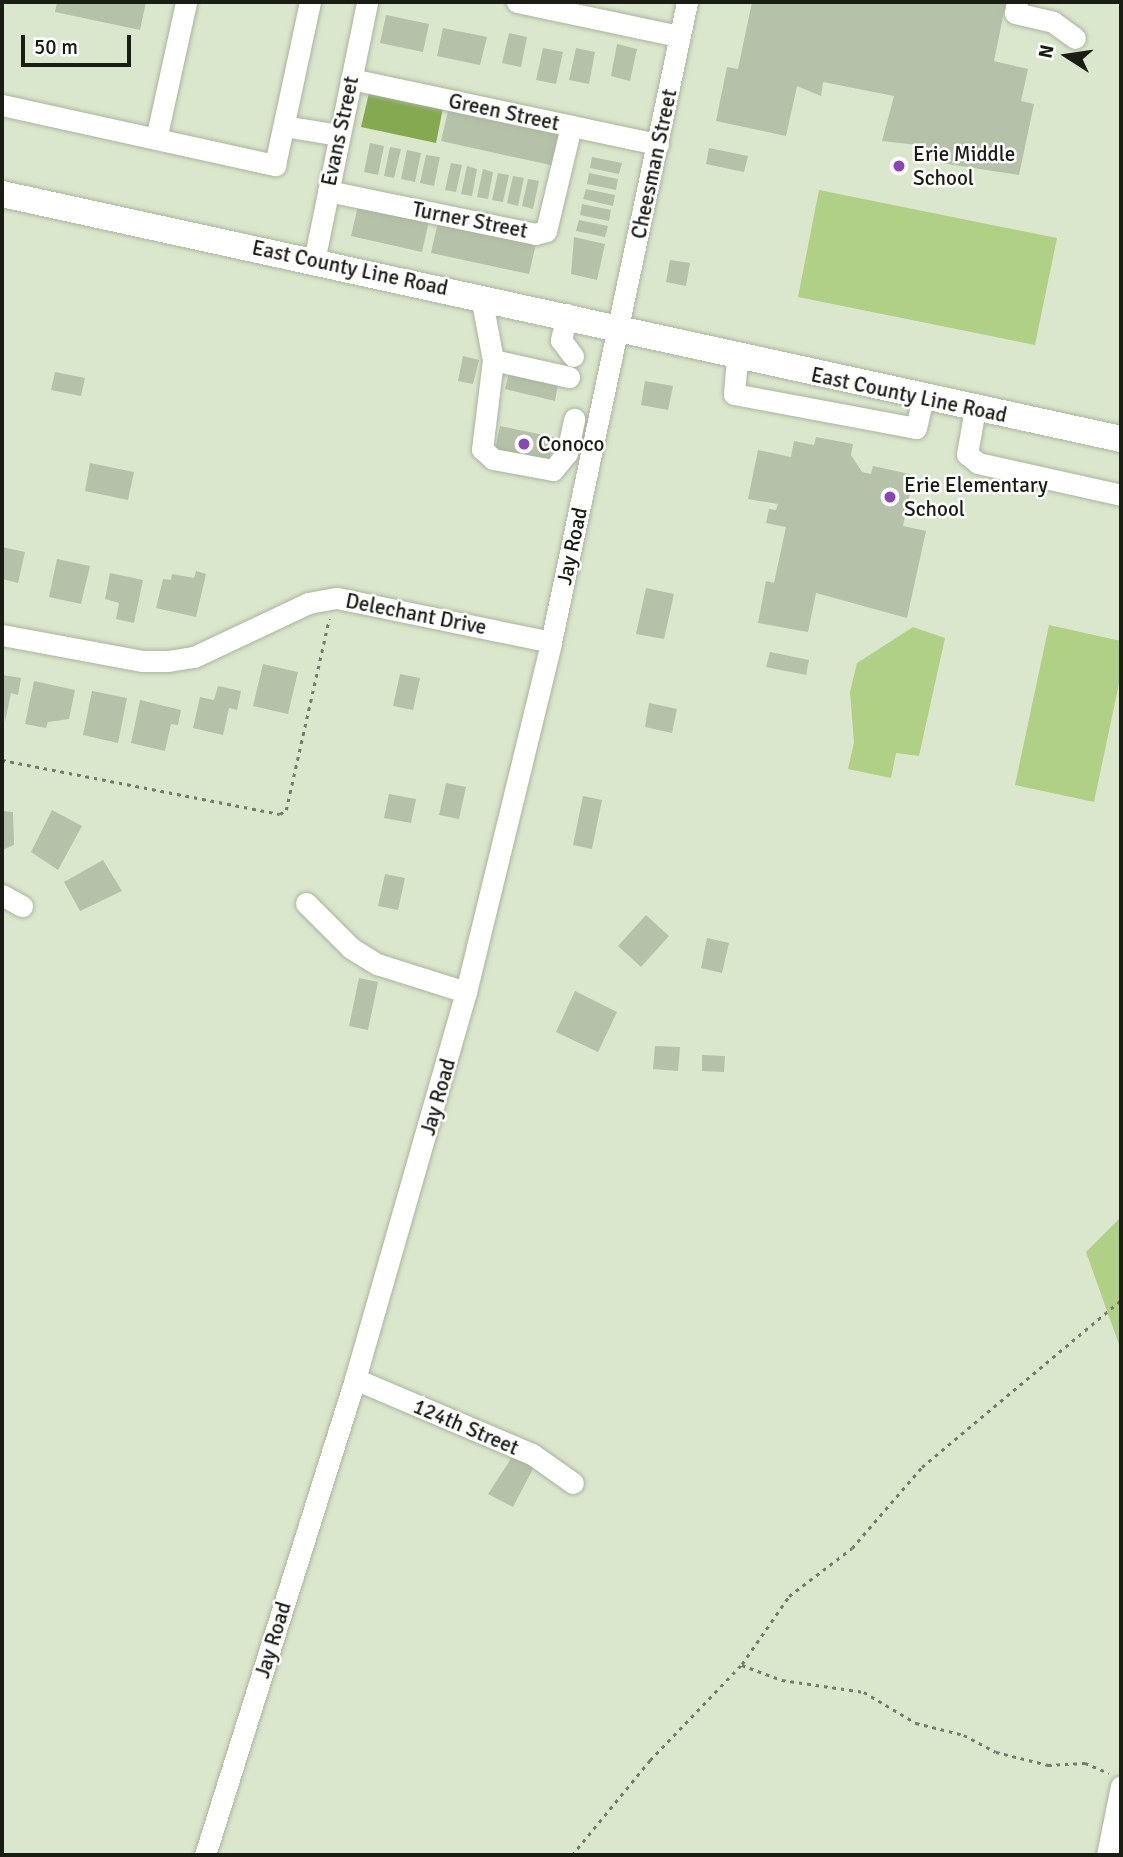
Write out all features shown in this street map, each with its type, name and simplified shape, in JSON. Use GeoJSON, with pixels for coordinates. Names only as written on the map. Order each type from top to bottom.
{"type":"FeatureCollection","features":[{"type":"Feature","properties":{"kind":"main road","name":"East County Line Road"},"geometry":{"type":"LineString","coordinates":[[2,194],[567,314],[698,344],[737,359],[1121,439]]}},
{"type":"Feature","properties":{"kind":"main road","name":"East County Line Road"},"geometry":{"type":"LineString","coordinates":[[698,344],[739,345],[1121,426]]}},
{"type":"Feature","properties":{"kind":"street"},"geometry":{"type":"LineString","coordinates":[[156,139],[186,2]]}},
{"type":"Feature","properties":{"kind":"street"},"geometry":{"type":"LineString","coordinates":[[2,105],[275,165],[310,2]]}},
{"type":"Feature","properties":{"kind":"street","name":"Evans Street"},"geometry":{"type":"LineString","coordinates":[[314,261],[367,2]]}},
{"type":"Feature","properties":{"kind":"street"},"geometry":{"type":"LineString","coordinates":[[517,2],[679,36]]}},
{"type":"Feature","properties":{"kind":"street","name":"Cheesman Street"},"geometry":{"type":"LineString","coordinates":[[620,326],[687,2]]}},
{"type":"Feature","properties":{"kind":"street"},"geometry":{"type":"LineString","coordinates":[[1017,2],[1016,13],[1053,22],[1075,38]]}},
{"type":"Feature","properties":{"kind":"street","name":"Green Street"},"geometry":{"type":"LineString","coordinates":[[351,79],[658,144]]}},
{"type":"Feature","properties":{"kind":"street"},"geometry":{"type":"LineString","coordinates":[[284,126],[339,135]]}},
{"type":"Feature","properties":{"kind":"street","name":"Turner Street"},"geometry":{"type":"LineString","coordinates":[[328,191],[536,234],[551,222],[571,126]]}},
{"type":"Feature","properties":{"kind":"street"},"geometry":{"type":"LineString","coordinates":[[481,296],[493,360],[480,433],[482,449],[493,459],[553,470],[567,453],[574,419]]}},
{"type":"Feature","properties":{"kind":"street"},"geometry":{"type":"LineString","coordinates":[[493,360],[571,367],[561,340],[567,314]]}},
{"type":"Feature","properties":{"kind":"street","name":"Jay Road"},"geometry":{"type":"LineString","coordinates":[[205,1855],[355,1379],[466,992],[551,642],[620,326]]}},
{"type":"Feature","properties":{"kind":"street"},"geometry":{"type":"LineString","coordinates":[[737,359],[734,394],[916,428],[923,398]]}},
{"type":"Feature","properties":{"kind":"street"},"geometry":{"type":"LineString","coordinates":[[975,409],[968,454],[978,463],[1121,495]]}},
{"type":"Feature","properties":{"kind":"street","name":"Delechant Drive"},"geometry":{"type":"LineString","coordinates":[[2,635],[142,661],[168,661],[194,657],[308,603],[337,598],[551,642]]}},
{"type":"Feature","properties":{"kind":"street"},"geometry":{"type":"LineString","coordinates":[[2,895],[22,906]]}},
{"type":"Feature","properties":{"kind":"street"},"geometry":{"type":"LineString","coordinates":[[306,903],[351,948],[377,964],[466,992]]}},
{"type":"Feature","properties":{"kind":"street","name":"124th Street"},"geometry":{"type":"LineString","coordinates":[[355,1379],[532,1454],[573,1483]]}},
{"type":"Feature","properties":{"kind":"street"},"geometry":{"type":"LineString","coordinates":[[1107,1855],[1121,1786]]}},
{"type":"Feature","properties":{"kind":"path"},"geometry":{"type":"LineString","coordinates":[[2,760],[280,814],[286,810],[329,619]]}},
{"type":"Feature","properties":{"kind":"path"},"geometry":{"type":"LineString","coordinates":[[572,1855],[650,1760],[742,1664],[773,1614],[852,1548],[922,1467],[1121,1300]]}},
{"type":"Feature","properties":{"kind":"path"},"geometry":{"type":"LineString","coordinates":[[742,1664],[782,1680],[864,1692],[916,1723],[964,1735],[996,1752],[1048,1765],[1085,1763],[1121,1779]]}},
{"type":"Feature","properties":{"kind":"shaded area"},"geometry":{"type":"Polygon","coordinates":[[[369,93],[443,108],[436,143],[361,127],[369,93]]]}},
{"type":"Feature","properties":{"kind":"shaded area"},"geometry":{"type":"Polygon","coordinates":[[[819,190],[1057,238],[1035,345],[798,297],[819,190]]]}},
{"type":"Feature","properties":{"kind":"shaded area"},"geometry":{"type":"Polygon","coordinates":[[[1049,625],[1121,641],[1121,674],[1094,802],[1015,785],[1049,625]]]}},
{"type":"Feature","properties":{"kind":"shaded area"},"geometry":{"type":"Polygon","coordinates":[[[913,627],[945,638],[919,756],[896,753],[891,778],[848,769],[854,742],[850,692],[857,663],[913,627]]]}},
{"type":"Feature","properties":{"kind":"shaded area"},"geometry":{"type":"Polygon","coordinates":[[[1121,1217],[1121,1350],[1086,1252],[1121,1217]]]}},
{"type":"Feature","properties":{"kind":"building"},"geometry":{"type":"Polygon","coordinates":[[[57,2],[146,2],[140,30],[55,12],[57,2]]]}},
{"type":"Feature","properties":{"kind":"building","name":"Erie Middle School"},"geometry":{"type":"Polygon","coordinates":[[[752,2],[1006,2],[994,61],[1028,69],[1021,101],[1034,104],[1019,175],[914,159],[917,145],[882,141],[894,96],[823,82],[821,96],[797,86],[786,136],[716,121],[727,67],[738,69],[752,2]]]}},
{"type":"Feature","properties":{"kind":"building"},"geometry":{"type":"Polygon","coordinates":[[[386,15],[429,24],[423,52],[380,43],[386,15]]]}},
{"type":"Feature","properties":{"kind":"building"},"geometry":{"type":"Polygon","coordinates":[[[443,28],[487,37],[480,65],[437,56],[443,28]]]}},
{"type":"Feature","properties":{"kind":"building"},"geometry":{"type":"Polygon","coordinates":[[[509,33],[527,37],[521,67],[502,63],[509,33]]]}},
{"type":"Feature","properties":{"kind":"building"},"geometry":{"type":"Polygon","coordinates":[[[617,44],[637,49],[630,81],[611,76],[617,44]]]}},
{"type":"Feature","properties":{"kind":"building"},"geometry":{"type":"Polygon","coordinates":[[[543,48],[563,52],[556,84],[536,80],[543,48]]]}},
{"type":"Feature","properties":{"kind":"building"},"geometry":{"type":"Polygon","coordinates":[[[576,48],[595,52],[589,84],[569,80],[576,48]]]}},
{"type":"Feature","properties":{"kind":"building"},"geometry":{"type":"Polygon","coordinates":[[[448,111],[561,135],[555,166],[441,141],[448,111]]]}},
{"type":"Feature","properties":{"kind":"building"},"geometry":{"type":"Polygon","coordinates":[[[370,143],[384,146],[378,175],[364,172],[370,143]]]}},
{"type":"Feature","properties":{"kind":"building"},"geometry":{"type":"Polygon","coordinates":[[[390,147],[401,149],[394,178],[384,176],[390,147]]]}},
{"type":"Feature","properties":{"kind":"building"},"geometry":{"type":"Polygon","coordinates":[[[709,148],[748,156],[744,172],[706,164],[709,148]]]}},
{"type":"Feature","properties":{"kind":"building"},"geometry":{"type":"Polygon","coordinates":[[[407,150],[421,153],[415,182],[401,179],[407,150]]]}},
{"type":"Feature","properties":{"kind":"building"},"geometry":{"type":"Polygon","coordinates":[[[426,155],[440,157],[434,186],[420,183],[426,155]]]}},
{"type":"Feature","properties":{"kind":"building"},"geometry":{"type":"Polygon","coordinates":[[[592,157],[622,163],[619,174],[590,168],[592,157]]]}},
{"type":"Feature","properties":{"kind":"building"},"geometry":{"type":"Polygon","coordinates":[[[451,163],[462,165],[456,192],[445,190],[451,163]]]}},
{"type":"Feature","properties":{"kind":"building"},"geometry":{"type":"Polygon","coordinates":[[[467,166],[477,169],[472,196],[461,194],[467,166]]]}},
{"type":"Feature","properties":{"kind":"building"},"geometry":{"type":"Polygon","coordinates":[[[483,169],[493,172],[488,199],[477,197],[483,169]]]}},
{"type":"Feature","properties":{"kind":"building"},"geometry":{"type":"Polygon","coordinates":[[[498,173],[509,175],[503,202],[492,200],[498,173]]]}},
{"type":"Feature","properties":{"kind":"building"},"geometry":{"type":"Polygon","coordinates":[[[589,173],[618,179],[616,190],[587,184],[589,173]]]}},
{"type":"Feature","properties":{"kind":"building"},"geometry":{"type":"Polygon","coordinates":[[[513,176],[524,178],[518,206],[507,203],[513,176]]]}},
{"type":"Feature","properties":{"kind":"building"},"geometry":{"type":"Polygon","coordinates":[[[528,179],[539,181],[533,209],[522,206],[528,179]]]}},
{"type":"Feature","properties":{"kind":"building"},"geometry":{"type":"Polygon","coordinates":[[[586,189],[615,195],[613,206],[583,199],[586,189]]]}},
{"type":"Feature","properties":{"kind":"building"},"geometry":{"type":"Polygon","coordinates":[[[582,204],[611,210],[609,221],[580,215],[582,204]]]}},
{"type":"Feature","properties":{"kind":"building"},"geometry":{"type":"Polygon","coordinates":[[[358,206],[429,221],[422,252],[351,236],[358,206]]]}},
{"type":"Feature","properties":{"kind":"building"},"geometry":{"type":"Polygon","coordinates":[[[579,220],[608,226],[605,237],[576,231],[579,220]]]}},
{"type":"Feature","properties":{"kind":"building"},"geometry":{"type":"Polygon","coordinates":[[[438,222],[536,244],[529,274],[431,253],[438,222]]]}},
{"type":"Feature","properties":{"kind":"building"},"geometry":{"type":"Polygon","coordinates":[[[574,237],[605,244],[597,280],[571,274],[574,237]]]}},
{"type":"Feature","properties":{"kind":"building"},"geometry":{"type":"Polygon","coordinates":[[[670,260],[690,263],[686,286],[666,282],[670,260]]]}},
{"type":"Feature","properties":{"kind":"building"},"geometry":{"type":"Polygon","coordinates":[[[463,356],[479,360],[473,384],[458,381],[463,356]]]}},
{"type":"Feature","properties":{"kind":"building"},"geometry":{"type":"Polygon","coordinates":[[[55,372],[85,378],[81,396],[51,390],[55,372]]]}},
{"type":"Feature","properties":{"kind":"building","name":"Conoco"},"geometry":{"type":"Polygon","coordinates":[[[509,373],[558,384],[555,401],[505,389],[509,373]]]}},
{"type":"Feature","properties":{"kind":"building"},"geometry":{"type":"Polygon","coordinates":[[[645,381],[673,386],[668,410],[641,405],[645,381]]]}},
{"type":"Feature","properties":{"kind":"building","name":"Conoco"},"geometry":{"type":"Polygon","coordinates":[[[500,426],[554,437],[549,462],[495,450],[500,426]]]}},
{"type":"Feature","properties":{"kind":"building","name":"Erie Elementary School"},"geometry":{"type":"Polygon","coordinates":[[[816,437],[853,444],[851,455],[862,472],[871,474],[873,466],[914,475],[903,526],[926,531],[907,618],[816,593],[808,632],[758,623],[766,581],[774,583],[786,527],[766,523],[769,509],[776,510],[778,504],[748,499],[758,450],[791,457],[794,441],[814,445],[816,437]]]}},
{"type":"Feature","properties":{"kind":"building"},"geometry":{"type":"Polygon","coordinates":[[[90,463],[134,472],[128,500],[85,491],[90,463]]]}},
{"type":"Feature","properties":{"kind":"building"},"geometry":{"type":"Polygon","coordinates":[[[2,547],[25,552],[18,583],[2,579],[2,547]]]}},
{"type":"Feature","properties":{"kind":"building"},"geometry":{"type":"Polygon","coordinates":[[[57,559],[90,566],[81,604],[49,597],[57,559]]]}},
{"type":"Feature","properties":{"kind":"building"},"geometry":{"type":"Polygon","coordinates":[[[196,571],[206,574],[196,617],[156,608],[163,579],[171,580],[172,574],[194,578],[196,571]]]}},
{"type":"Feature","properties":{"kind":"building"},"geometry":{"type":"Polygon","coordinates":[[[110,573],[143,580],[134,623],[116,619],[119,603],[105,599],[110,573]]]}},
{"type":"Feature","properties":{"kind":"building"},"geometry":{"type":"Polygon","coordinates":[[[646,588],[674,594],[664,639],[636,634],[646,588]]]}},
{"type":"Feature","properties":{"kind":"building"},"geometry":{"type":"Polygon","coordinates":[[[770,652],[809,660],[806,675],[766,667],[770,652]]]}},
{"type":"Feature","properties":{"kind":"building"},"geometry":{"type":"Polygon","coordinates":[[[263,664],[298,672],[288,714],[253,706],[263,664]]]}},
{"type":"Feature","properties":{"kind":"building"},"geometry":{"type":"Polygon","coordinates":[[[400,674],[420,678],[413,710],[393,706],[400,674]]]}},
{"type":"Feature","properties":{"kind":"building"},"geometry":{"type":"Polygon","coordinates":[[[2,675],[21,678],[18,695],[11,693],[5,722],[2,675]]]}},
{"type":"Feature","properties":{"kind":"building"},"geometry":{"type":"Polygon","coordinates":[[[34,681],[75,690],[69,719],[48,722],[46,728],[25,724],[34,681]]]}},
{"type":"Feature","properties":{"kind":"building"},"geometry":{"type":"Polygon","coordinates":[[[218,686],[241,691],[237,710],[229,708],[223,735],[193,728],[200,697],[214,700],[218,686]]]}},
{"type":"Feature","properties":{"kind":"building"},"geometry":{"type":"Polygon","coordinates":[[[92,691],[127,698],[118,743],[83,735],[92,691]]]}},
{"type":"Feature","properties":{"kind":"building"},"geometry":{"type":"Polygon","coordinates":[[[140,700],[181,710],[178,725],[171,724],[165,751],[131,743],[140,700]]]}},
{"type":"Feature","properties":{"kind":"building"},"geometry":{"type":"Polygon","coordinates":[[[649,703],[677,709],[672,733],[645,727],[649,703]]]}},
{"type":"Feature","properties":{"kind":"building"},"geometry":{"type":"Polygon","coordinates":[[[446,783],[466,787],[459,819],[439,815],[446,783]]]}},
{"type":"Feature","properties":{"kind":"building"},"geometry":{"type":"Polygon","coordinates":[[[389,794],[416,799],[411,823],[384,818],[389,794]]]}},
{"type":"Feature","properties":{"kind":"building"},"geometry":{"type":"Polygon","coordinates":[[[583,796],[602,800],[592,849],[573,845],[583,796]]]}},
{"type":"Feature","properties":{"kind":"building"},"geometry":{"type":"Polygon","coordinates":[[[52,810],[82,826],[58,870],[31,852],[52,810]]]}},
{"type":"Feature","properties":{"kind":"building"},"geometry":{"type":"Polygon","coordinates":[[[2,811],[13,812],[14,845],[2,850],[2,811]]]}},
{"type":"Feature","properties":{"kind":"building"},"geometry":{"type":"Polygon","coordinates":[[[103,860],[122,891],[80,911],[64,882],[103,860]]]}},
{"type":"Feature","properties":{"kind":"building"},"geometry":{"type":"Polygon","coordinates":[[[385,874],[405,878],[398,910],[378,906],[385,874]]]}},
{"type":"Feature","properties":{"kind":"building"},"geometry":{"type":"Polygon","coordinates":[[[646,915],[669,936],[641,967],[618,946],[646,915]]]}},
{"type":"Feature","properties":{"kind":"building"},"geometry":{"type":"Polygon","coordinates":[[[707,938],[729,943],[722,973],[701,968],[707,938]]]}},
{"type":"Feature","properties":{"kind":"building"},"geometry":{"type":"Polygon","coordinates":[[[359,978],[378,982],[368,1030],[349,1026],[359,978]]]}},
{"type":"Feature","properties":{"kind":"building"},"geometry":{"type":"Polygon","coordinates":[[[575,991],[617,1012],[598,1052],[556,1032],[575,991]]]}},
{"type":"Feature","properties":{"kind":"building"},"geometry":{"type":"Polygon","coordinates":[[[655,1046],[680,1047],[678,1071],[653,1069],[655,1046]]]}},
{"type":"Feature","properties":{"kind":"building"},"geometry":{"type":"Polygon","coordinates":[[[702,1055],[725,1056],[724,1072],[702,1071],[702,1055]]]}},
{"type":"Feature","properties":{"kind":"building"},"geometry":{"type":"Polygon","coordinates":[[[514,1454],[535,1465],[513,1507],[488,1494],[514,1454]]]}},
{"type":"Feature","properties":{"kind":"place","name":"Erie Middle School"},"geometry":{"type":"Point","coordinates":[899,166]}},
{"type":"Feature","properties":{"kind":"place","name":"Conoco"},"geometry":{"type":"Point","coordinates":[524,444]}},
{"type":"Feature","properties":{"kind":"place","name":"Erie Elementary School"},"geometry":{"type":"Point","coordinates":[890,497]}}]}
